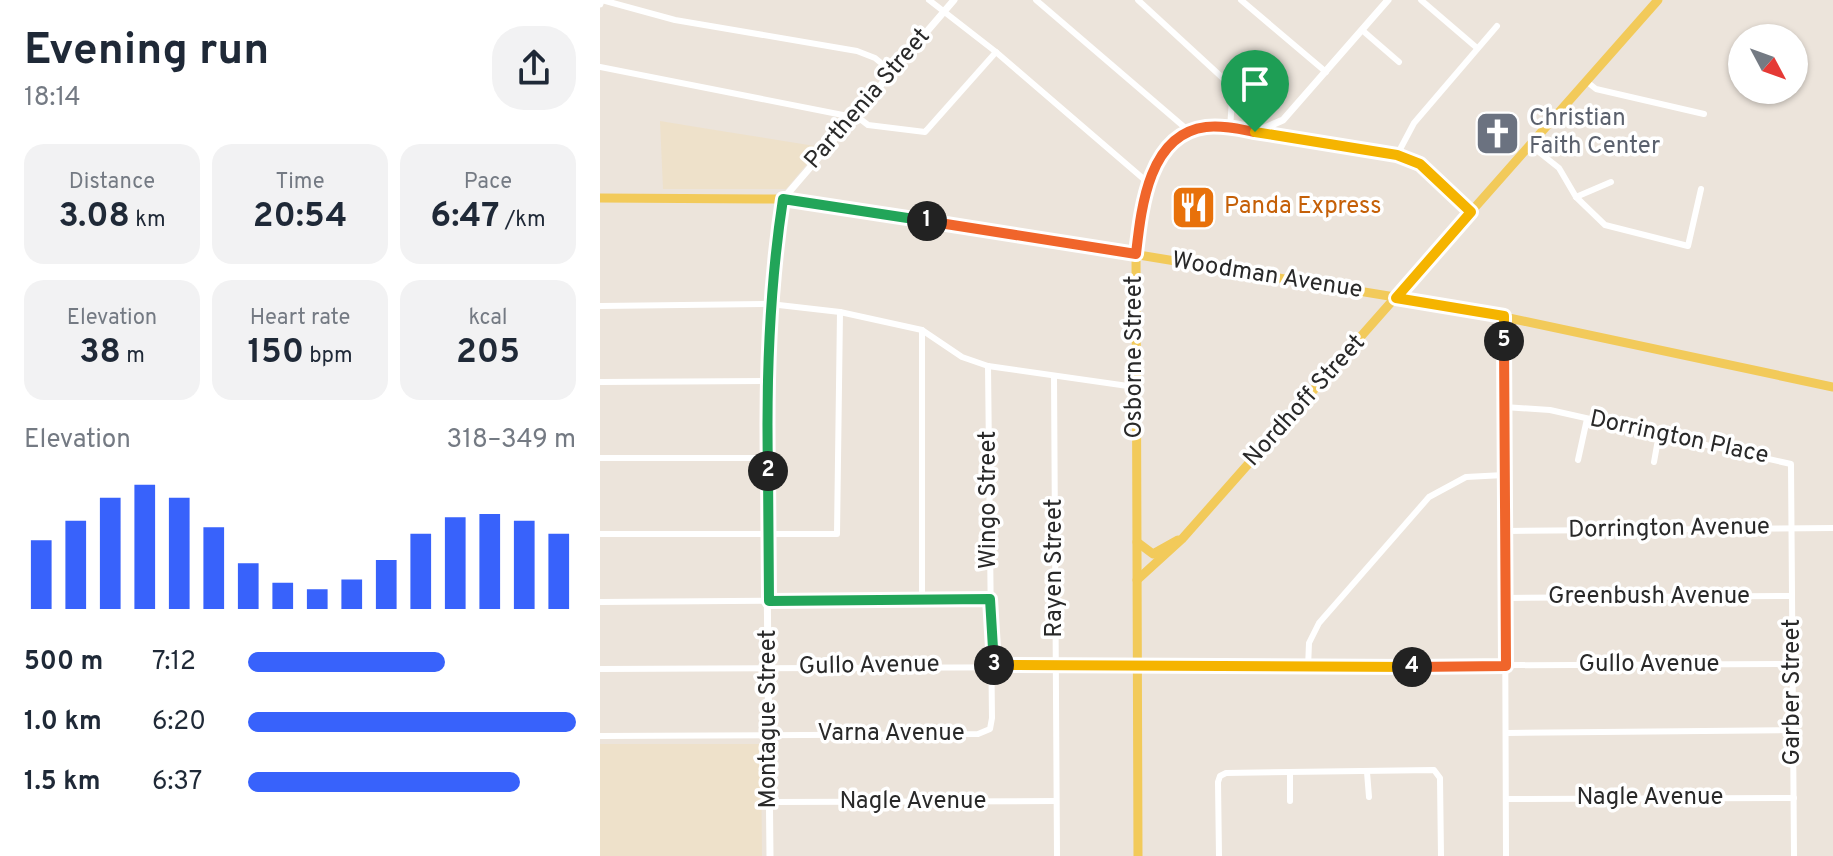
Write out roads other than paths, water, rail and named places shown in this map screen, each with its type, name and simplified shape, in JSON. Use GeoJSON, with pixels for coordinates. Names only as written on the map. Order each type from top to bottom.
{"type":"FeatureCollection","features":[{"type":"Feature","properties":{"kind":"main road","name":"Nordhoff Street"},"geometry":{"type":"LineString","coordinates":[[1137,580],[1182,539],[1658,0]]}},
{"type":"Feature","properties":{"kind":"main road","name":"Woodman Avenue"},"geometry":{"type":"LineString","coordinates":[[600,198],[783,199],[1504,316],[1833,387]]}},
{"type":"Feature","properties":{"kind":"main road","name":"Osborne Street"},"geometry":{"type":"LineString","coordinates":[[1136,254],[1138,856]]}},
{"type":"Feature","properties":{"kind":"main road"},"geometry":{"type":"LineString","coordinates":[[1137,542],[1153,554],[1182,539]]}},
{"type":"Feature","properties":{"kind":"street"},"geometry":{"type":"LineString","coordinates":[[929,0],[996,52],[1146,181]]}},
{"type":"Feature","properties":{"kind":"street","name":"Parthenia Street"},"geometry":{"type":"LineString","coordinates":[[783,199],[954,0]]}},
{"type":"Feature","properties":{"kind":"street"},"geometry":{"type":"LineString","coordinates":[[1036,0],[1190,132],[1208,127],[1230,128],[1397,155],[1420,164],[1471,212]]}},
{"type":"Feature","properties":{"kind":"street"},"geometry":{"type":"LineString","coordinates":[[1138,0],[1226,81],[1232,100],[1230,128]]}},
{"type":"Feature","properties":{"kind":"street"},"geometry":{"type":"LineString","coordinates":[[1241,0],[1326,72]]}},
{"type":"Feature","properties":{"kind":"street"},"geometry":{"type":"LineString","coordinates":[[1255,132],[1283,120],[1388,0]]}},
{"type":"Feature","properties":{"kind":"street"},"geometry":{"type":"LineString","coordinates":[[1421,0],[1477,48]]}},
{"type":"Feature","properties":{"kind":"street"},"geometry":{"type":"LineString","coordinates":[[601,1],[675,20],[857,51],[875,58],[892,72]]}},
{"type":"Feature","properties":{"kind":"street"},"geometry":{"type":"LineString","coordinates":[[1397,155],[1414,123],[1497,26]]}},
{"type":"Feature","properties":{"kind":"street"},"geometry":{"type":"LineString","coordinates":[[1362,30],[1399,62]]}},
{"type":"Feature","properties":{"kind":"street"},"geometry":{"type":"LineString","coordinates":[[600,67],[854,116],[868,125],[925,132],[996,52]]}},
{"type":"Feature","properties":{"kind":"street"},"geometry":{"type":"LineString","coordinates":[[1586,81],[1596,89],[1704,114]]}},
{"type":"Feature","properties":{"kind":"street","name":"Osborne Street"},"geometry":{"type":"LineString","coordinates":[[1136,254],[1146,181],[1169,150],[1190,132]]}},
{"type":"Feature","properties":{"kind":"street"},"geometry":{"type":"LineString","coordinates":[[1530,145],[1559,168],[1576,197],[1605,225],[1688,246],[1701,189]]}},
{"type":"Feature","properties":{"kind":"street"},"geometry":{"type":"LineString","coordinates":[[1576,197],[1611,182]]}},
{"type":"Feature","properties":{"kind":"street","name":"Montague Street"},"geometry":{"type":"LineString","coordinates":[[770,856],[765,381],[770,304],[783,199]]}},
{"type":"Feature","properties":{"kind":"street"},"geometry":{"type":"LineString","coordinates":[[600,306],[770,304],[840,312],[922,330],[962,357],[988,366],[1135,387]]}},
{"type":"Feature","properties":{"kind":"street"},"geometry":{"type":"LineString","coordinates":[[600,534],[837,534],[840,312]]}},
{"type":"Feature","properties":{"kind":"street"},"geometry":{"type":"LineString","coordinates":[[1504,316],[1506,856]]}},
{"type":"Feature","properties":{"kind":"street"},"geometry":{"type":"LineString","coordinates":[[922,330],[922,599]]}},
{"type":"Feature","properties":{"kind":"street","name":"Wingo Street"},"geometry":{"type":"LineString","coordinates":[[988,366],[990,729]]}},
{"type":"Feature","properties":{"kind":"street","name":"Rayen Street"},"geometry":{"type":"LineString","coordinates":[[1054,376],[1057,856]]}},
{"type":"Feature","properties":{"kind":"street"},"geometry":{"type":"LineString","coordinates":[[600,382],[765,381]]}},
{"type":"Feature","properties":{"kind":"street","name":"Dorrington Place"},"geometry":{"type":"LineString","coordinates":[[1504,407],[1550,410],[1791,464],[1793,528]]}},
{"type":"Feature","properties":{"kind":"street"},"geometry":{"type":"LineString","coordinates":[[1578,460],[1587,419]]}},
{"type":"Feature","properties":{"kind":"street"},"geometry":{"type":"LineString","coordinates":[[1654,462],[1659,434]]}},
{"type":"Feature","properties":{"kind":"street"},"geometry":{"type":"LineString","coordinates":[[600,458],[768,458]]}},
{"type":"Feature","properties":{"kind":"street"},"geometry":{"type":"LineString","coordinates":[[1308,668],[1309,643],[1319,623],[1429,497],[1466,477],[1504,475]]}},
{"type":"Feature","properties":{"kind":"street","name":"Garber Street"},"geometry":{"type":"LineString","coordinates":[[1793,528],[1794,856]]}},
{"type":"Feature","properties":{"kind":"street","name":"Dorrington Avenue"},"geometry":{"type":"LineString","coordinates":[[1506,531],[1833,528]]}},
{"type":"Feature","properties":{"kind":"street","name":"Greenbush Avenue"},"geometry":{"type":"LineString","coordinates":[[1506,598],[1792,596]]}},
{"type":"Feature","properties":{"kind":"street"},"geometry":{"type":"LineString","coordinates":[[600,602],[990,599]]}},
{"type":"Feature","properties":{"kind":"street","name":"Gullo Avenue"},"geometry":{"type":"LineString","coordinates":[[1506,666],[1793,664]]}},
{"type":"Feature","properties":{"kind":"street","name":"Gullo Avenue"},"geometry":{"type":"LineString","coordinates":[[600,669],[992,665],[1137,668]]}},
{"type":"Feature","properties":{"kind":"street"},"geometry":{"type":"LineString","coordinates":[[1137,668],[1506,666]]}},
{"type":"Feature","properties":{"kind":"street","name":"Varna Avenue"},"geometry":{"type":"LineString","coordinates":[[600,736],[978,734],[990,729]]}},
{"type":"Feature","properties":{"kind":"street"},"geometry":{"type":"LineString","coordinates":[[1507,733],[1793,730]]}},
{"type":"Feature","properties":{"kind":"street"},"geometry":{"type":"LineString","coordinates":[[1219,856],[1220,776],[1434,770],[1440,778],[1441,856]]}},
{"type":"Feature","properties":{"kind":"street"},"geometry":{"type":"LineString","coordinates":[[1367,772],[1369,797]]}},
{"type":"Feature","properties":{"kind":"street"},"geometry":{"type":"LineString","coordinates":[[1290,773],[1290,801]]}},
{"type":"Feature","properties":{"kind":"street","name":"Nagle Avenue"},"geometry":{"type":"LineString","coordinates":[[1506,799],[1794,798]]}},
{"type":"Feature","properties":{"kind":"street","name":"Nagle Avenue"},"geometry":{"type":"LineString","coordinates":[[770,802],[1056,801]]}},
{"type":"Feature","properties":{"kind":"place","name":"Christian Faith Center"},"geometry":{"type":"Point","coordinates":[1498,133]}},
{"type":"Feature","properties":{"kind":"place","name":"Panda Express"},"geometry":{"type":"Point","coordinates":[1193,207]}}]}
